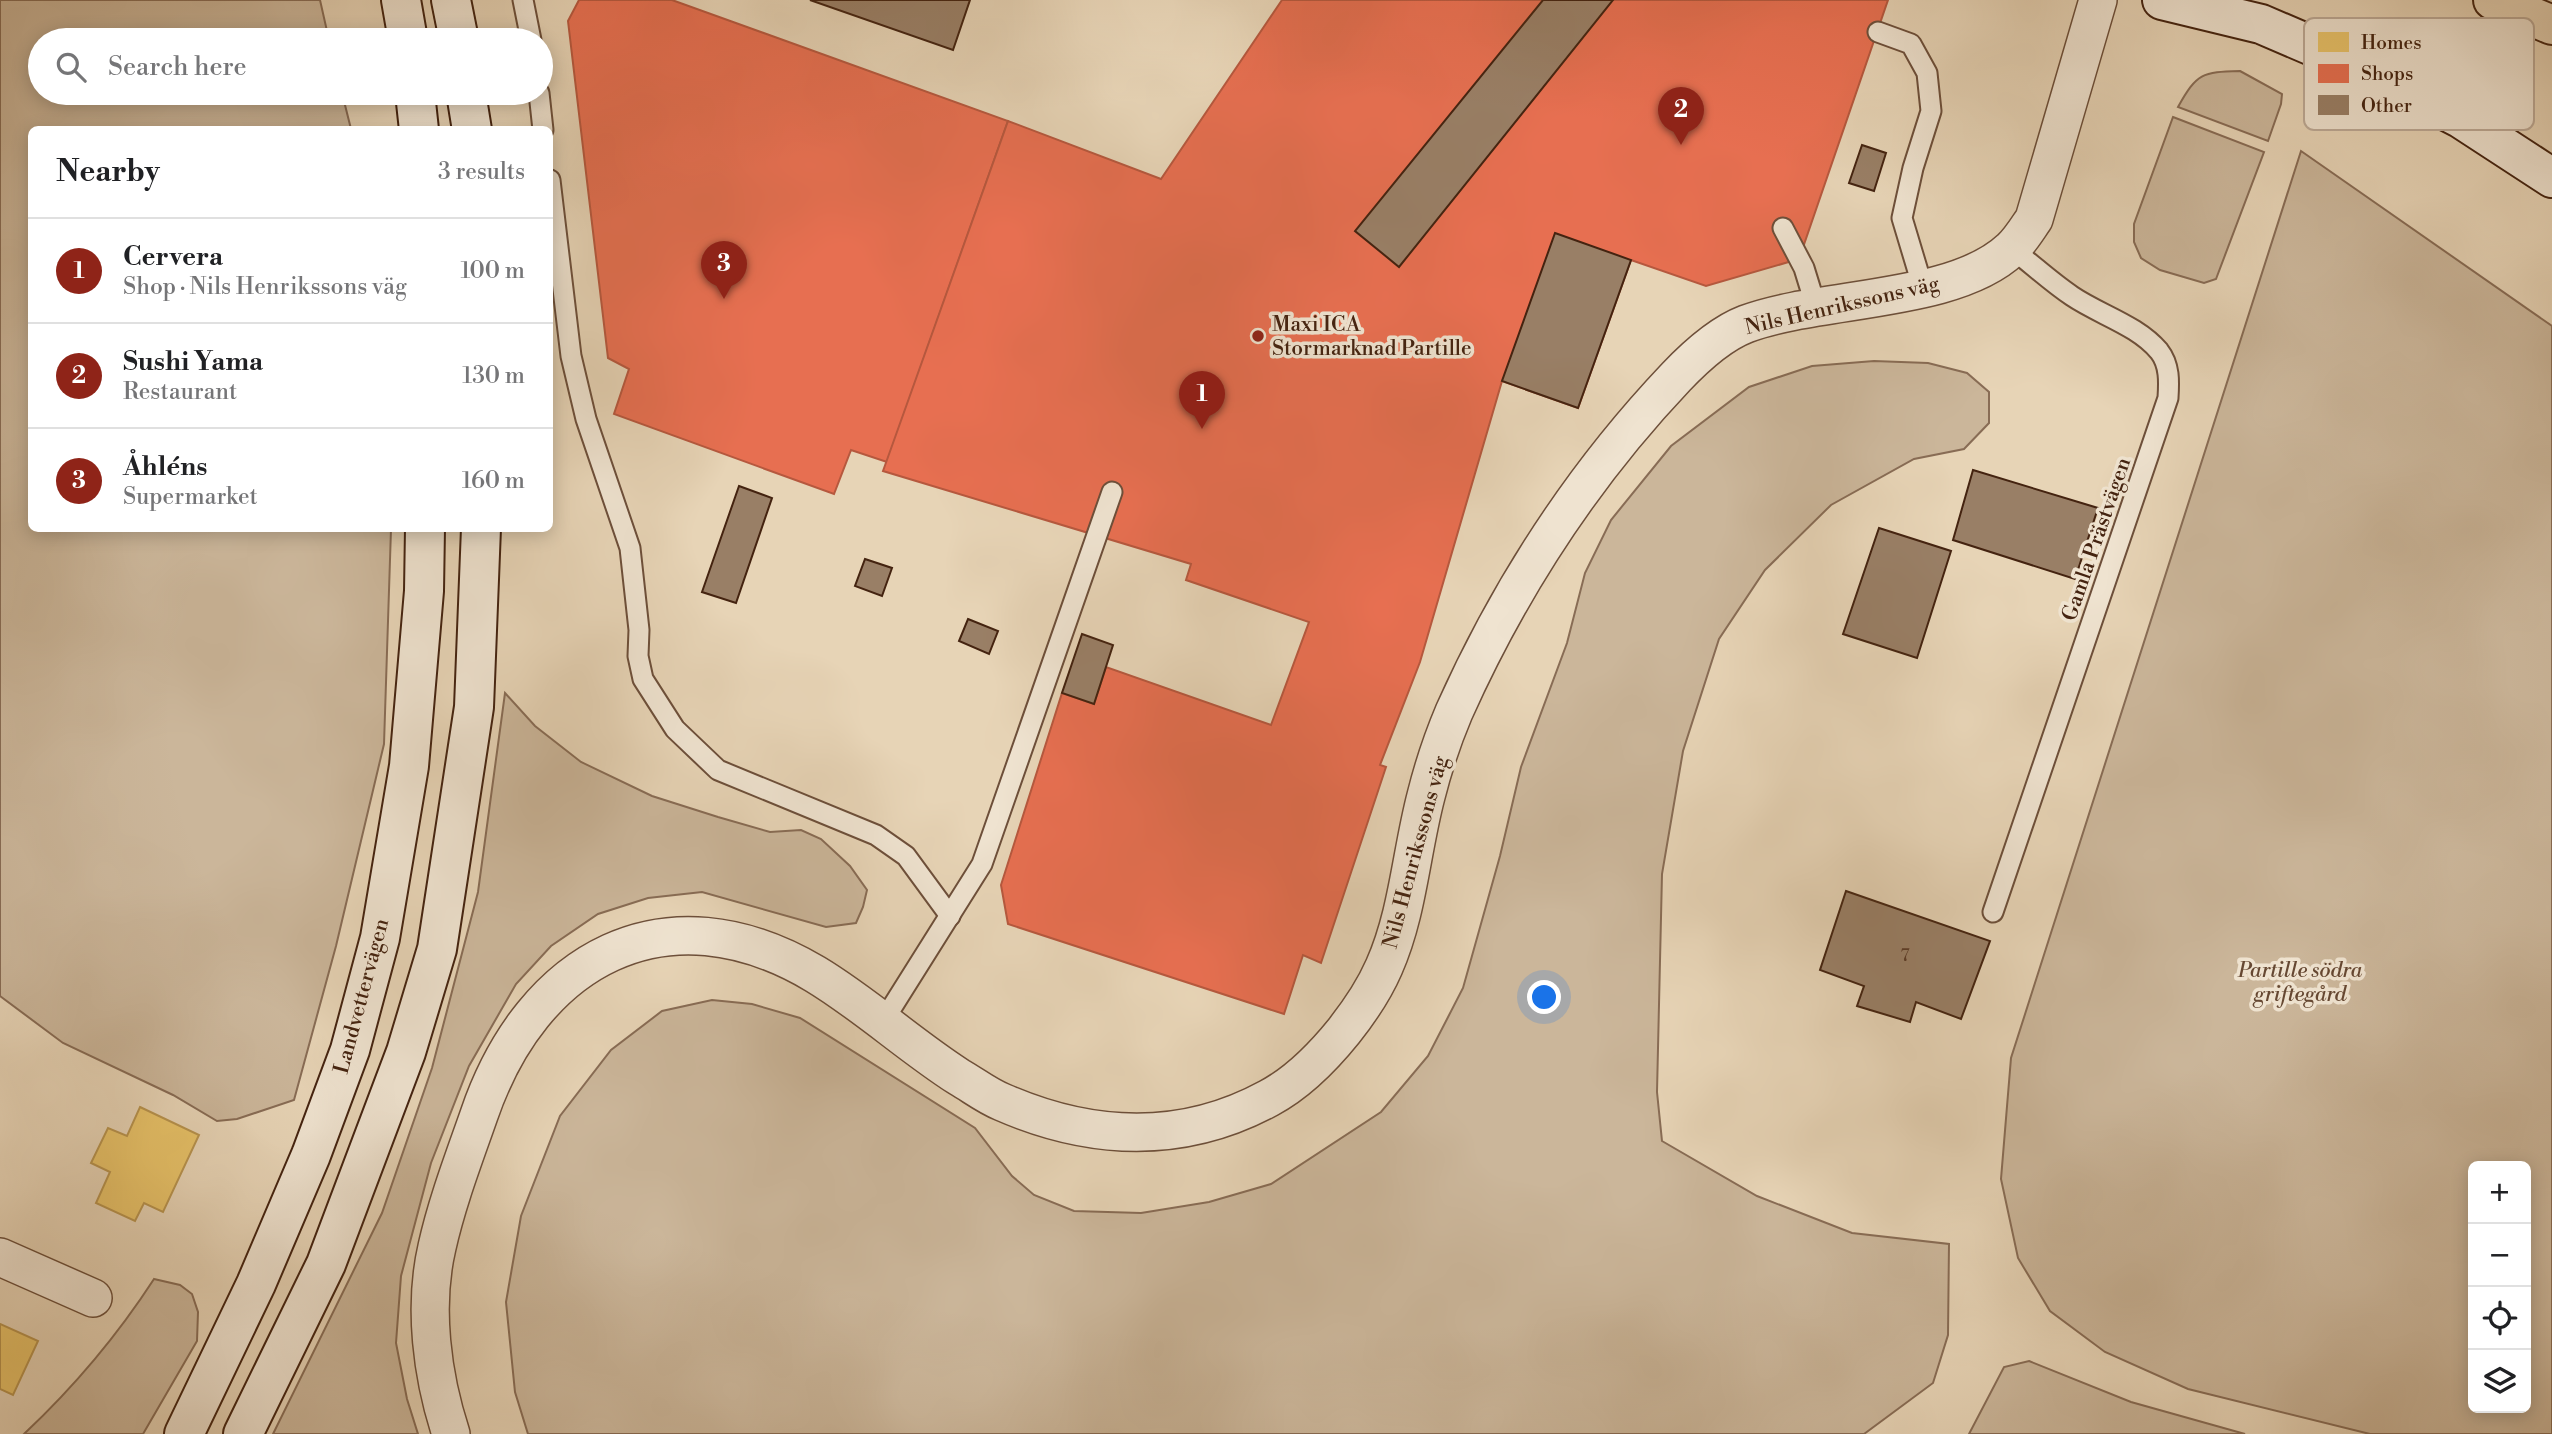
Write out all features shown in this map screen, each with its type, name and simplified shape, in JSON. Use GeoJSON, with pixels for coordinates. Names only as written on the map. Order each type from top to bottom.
{"type":"FeatureCollection","features":[{"type":"Feature","properties":{"kind":"highway"},"geometry":{"type":"LineString","coordinates":[[2493,0],[2534,18]]}},
{"type":"Feature","properties":{"kind":"highway"},"geometry":{"type":"LineString","coordinates":[[2534,18],[2552,26]]}},
{"type":"Feature","properties":{"kind":"street"},"geometry":{"type":"LineString","coordinates":[[401,0],[406,28]]}},
{"type":"Feature","properties":{"kind":"street"},"geometry":{"type":"LineString","coordinates":[[451,0],[457,28]]}},
{"type":"Feature","properties":{"kind":"street","name":"Nils Henrikssons väg"},"geometry":{"type":"LineString","coordinates":[[451,1434],[435,1369],[430,1306],[435,1252],[485,1096],[507,1052],[559,984],[587,964],[624,945],[668,936],[721,938],[773,953],[816,975],[943,1067],[997,1101],[1056,1122],[1112,1133],[1164,1133],[1229,1119],[1278,1094],[1324,1057],[1358,1014],[1384,968],[1401,918],[1426,794],[1452,716],[1532,562],[1574,500],[1627,432],[1681,372],[1725,334],[1748,323],[1816,307],[1923,288],[1973,275],[2012,249],[2034,219],[2098,0]]}},
{"type":"Feature","properties":{"kind":"street"},"geometry":{"type":"LineString","coordinates":[[2162,0],[2261,24],[2304,42]]}},
{"type":"Feature","properties":{"kind":"street"},"geometry":{"type":"LineString","coordinates":[[416,105],[419,126]]}},
{"type":"Feature","properties":{"kind":"street"},"geometry":{"type":"LineString","coordinates":[[468,105],[471,126]]}},
{"type":"Feature","properties":{"kind":"street"},"geometry":{"type":"LineString","coordinates":[[2478,130],[2552,178]]}},
{"type":"Feature","properties":{"kind":"street","name":"Landvettervägen"},"geometry":{"type":"LineString","coordinates":[[184,1434],[262,1271],[311,1155],[350,1050],[380,938],[409,766],[424,591],[425,532]]}},
{"type":"Feature","properties":{"kind":"street"},"geometry":{"type":"LineString","coordinates":[[243,1434],[326,1264],[406,1052],[437,950],[474,707],[481,532]]}},
{"type":"Feature","properties":{"kind":"street"},"geometry":{"type":"LineString","coordinates":[[0,1257],[93,1298]]}},
{"type":"Feature","properties":{"kind":"lane"},"geometry":{"type":"LineString","coordinates":[[523,0],[529,28]]}},
{"type":"Feature","properties":{"kind":"lane"},"geometry":{"type":"LineString","coordinates":[[1878,32],[1911,44],[1927,73],[1931,111],[1913,168],[1902,218],[1923,288]]}},
{"type":"Feature","properties":{"kind":"lane"},"geometry":{"type":"LineString","coordinates":[[540,105],[543,126]]}},
{"type":"Feature","properties":{"kind":"lane"},"geometry":{"type":"LineString","coordinates":[[553,205],[571,356],[586,419],[630,548],[639,630],[638,656],[643,679],[670,722],[719,770],[876,835],[906,856],[950,916]]}},
{"type":"Feature","properties":{"kind":"lane"},"geometry":{"type":"LineString","coordinates":[[1783,228],[1804,268],[1816,307]]}},
{"type":"Feature","properties":{"kind":"lane","name":"Gamla Prästvägen"},"geometry":{"type":"LineString","coordinates":[[1993,912],[2168,398],[2169,380],[2166,363],[2159,351],[2135,331],[2073,297],[2012,249]]}},
{"type":"Feature","properties":{"kind":"lane"},"geometry":{"type":"LineString","coordinates":[[882,1023],[982,864],[1112,492]]}},
{"type":"Feature","properties":{"kind":"green space"},"geometry":{"type":"Polygon","coordinates":[[[0,0],[320,0],[326,28],[28,28],[28,105],[345,105],[350,126],[28,126],[28,532],[391,532],[384,744],[336,946],[294,1100],[237,1119],[217,1121],[173,1095],[63,1043],[0,996],[0,0]]]}},
{"type":"Feature","properties":{"kind":"green space"},"geometry":{"type":"Polygon","coordinates":[[[2240,71],[2282,94],[2268,141],[2178,107],[2190,87],[2202,77],[2217,72],[2240,71]]]}},
{"type":"Feature","properties":{"kind":"green space"},"geometry":{"type":"Polygon","coordinates":[[[2173,117],[2264,152],[2216,279],[2204,283],[2160,270],[2141,258],[2134,242],[2134,224],[2173,117]]]}},
{"type":"Feature","properties":{"kind":"green space","name":"Partille södra griftegård"},"geometry":{"type":"Polygon","coordinates":[[[2301,151],[2552,326],[2552,1434],[2370,1434],[2188,1389],[2105,1352],[2050,1311],[2018,1258],[2001,1179],[2011,1058],[2301,151]]]}},
{"type":"Feature","properties":{"kind":"green space"},"geometry":{"type":"Polygon","coordinates":[[[1874,361],[1928,363],[1967,373],[1989,392],[1989,423],[1964,449],[1914,459],[1831,505],[1765,570],[1719,639],[1683,751],[1662,874],[1657,1092],[1662,1141],[1757,1196],[1852,1233],[1949,1244],[1948,1335],[1933,1383],[1864,1434],[528,1434],[515,1392],[506,1302],[521,1216],[560,1116],[611,1050],[662,1011],[712,1000],[752,1004],[800,1018],[975,1128],[1012,1176],[1034,1195],[1074,1211],[1141,1213],[1209,1202],[1271,1184],[1381,1112],[1428,1056],[1463,988],[1500,856],[1521,767],[1567,643],[1585,573],[1611,520],[1671,446],[1749,387],[1812,366],[1874,361]]]}},
{"type":"Feature","properties":{"kind":"green space"},"geometry":{"type":"Polygon","coordinates":[[[505,693],[535,726],[581,762],[652,796],[770,832],[801,830],[821,839],[850,866],[867,890],[863,907],[856,923],[826,927],[702,892],[648,898],[598,914],[551,946],[516,984],[469,1066],[431,1163],[401,1276],[396,1343],[407,1399],[418,1434],[273,1434],[382,1213],[432,1068],[478,892],[505,693]]]}},
{"type":"Feature","properties":{"kind":"green space"},"geometry":{"type":"Polygon","coordinates":[[[154,1279],[180,1285],[192,1294],[198,1312],[197,1341],[143,1434],[24,1434],[94,1360],[154,1279]]]}},
{"type":"Feature","properties":{"kind":"green space"},"geometry":{"type":"Polygon","coordinates":[[[2029,1361],[2131,1402],[2245,1434],[1969,1434],[2004,1367],[2029,1361]]]}},
{"type":"Feature","properties":{"kind":"building: Homes"},"geometry":{"type":"Polygon","coordinates":[[[140,1107],[199,1135],[163,1212],[144,1203],[135,1221],[96,1203],[110,1172],[91,1163],[108,1128],[127,1136],[140,1107]]]}},
{"type":"Feature","properties":{"kind":"building: Homes"},"geometry":{"type":"Polygon","coordinates":[[[0,1324],[38,1341],[13,1395],[0,1389],[0,1324]]]}},
{"type":"Feature","properties":{"kind":"building: Shops"},"geometry":{"type":"Polygon","coordinates":[[[579,0],[672,0],[1008,121],[887,462],[851,450],[834,494],[614,414],[629,369],[608,358],[568,21],[579,0]]]}},
{"type":"Feature","properties":{"kind":"building: Shops"},"geometry":{"type":"Polygon","coordinates":[[[1282,0],[1888,0],[1799,259],[1706,286],[1631,260],[1578,408],[1502,381],[1420,662],[1380,765],[1386,767],[1321,963],[1303,955],[1284,1014],[1008,924],[1001,885],[1062,693],[1094,704],[1106,667],[1271,725],[1309,622],[1186,580],[1191,564],[883,471],[1008,121],[1161,179],[1282,0]]]}},
{"type":"Feature","properties":{"kind":"building: Other"},"geometry":{"type":"Polygon","coordinates":[[[810,0],[970,0],[953,50],[810,0]]]}},
{"type":"Feature","properties":{"kind":"building: Other"},"geometry":{"type":"Polygon","coordinates":[[[1543,0],[1613,0],[1399,267],[1355,231],[1543,0]]]}},
{"type":"Feature","properties":{"kind":"building: Other"},"geometry":{"type":"Polygon","coordinates":[[[1862,145],[1886,153],[1874,191],[1849,183],[1862,145]]]}},
{"type":"Feature","properties":{"kind":"building: Other"},"geometry":{"type":"Polygon","coordinates":[[[1555,233],[1631,260],[1578,408],[1502,381],[1555,233]]]}},
{"type":"Feature","properties":{"kind":"building: Other"},"geometry":{"type":"Polygon","coordinates":[[[1973,470],[2098,508],[2075,579],[1953,540],[1973,470]]]}},
{"type":"Feature","properties":{"kind":"building: Other"},"geometry":{"type":"Polygon","coordinates":[[[739,486],[772,498],[736,603],[702,592],[739,486]]]}},
{"type":"Feature","properties":{"kind":"building: Other"},"geometry":{"type":"Polygon","coordinates":[[[1879,528],[1951,551],[1917,658],[1843,634],[1879,528]]]}},
{"type":"Feature","properties":{"kind":"building: Other"},"geometry":{"type":"Polygon","coordinates":[[[865,559],[892,568],[882,596],[855,586],[865,559]]]}},
{"type":"Feature","properties":{"kind":"building: Other"},"geometry":{"type":"Polygon","coordinates":[[[968,619],[998,631],[989,654],[959,641],[968,619]]]}},
{"type":"Feature","properties":{"kind":"building: Other"},"geometry":{"type":"Polygon","coordinates":[[[1082,634],[1113,645],[1094,704],[1062,693],[1082,634]]]}},
{"type":"Feature","properties":{"kind":"building: Other"},"geometry":{"type":"Polygon","coordinates":[[[1846,891],[1990,941],[1961,1019],[1916,1002],[1910,1022],[1857,1006],[1864,986],[1820,970],[1846,891]]]}},
{"type":"Feature","properties":{"kind":"place","name":"Sushi Yama"},"geometry":{"type":"Point","coordinates":[1681,145]}},
{"type":"Feature","properties":{"kind":"place","name":"Åhléns"},"geometry":{"type":"Point","coordinates":[724,299]}},
{"type":"Feature","properties":{"kind":"place","name":"Maxi ICA Stormarknad Partille"},"geometry":{"type":"Point","coordinates":[1258,336]}},
{"type":"Feature","properties":{"kind":"place","name":"Cervera"},"geometry":{"type":"Point","coordinates":[1202,429]}}]}
